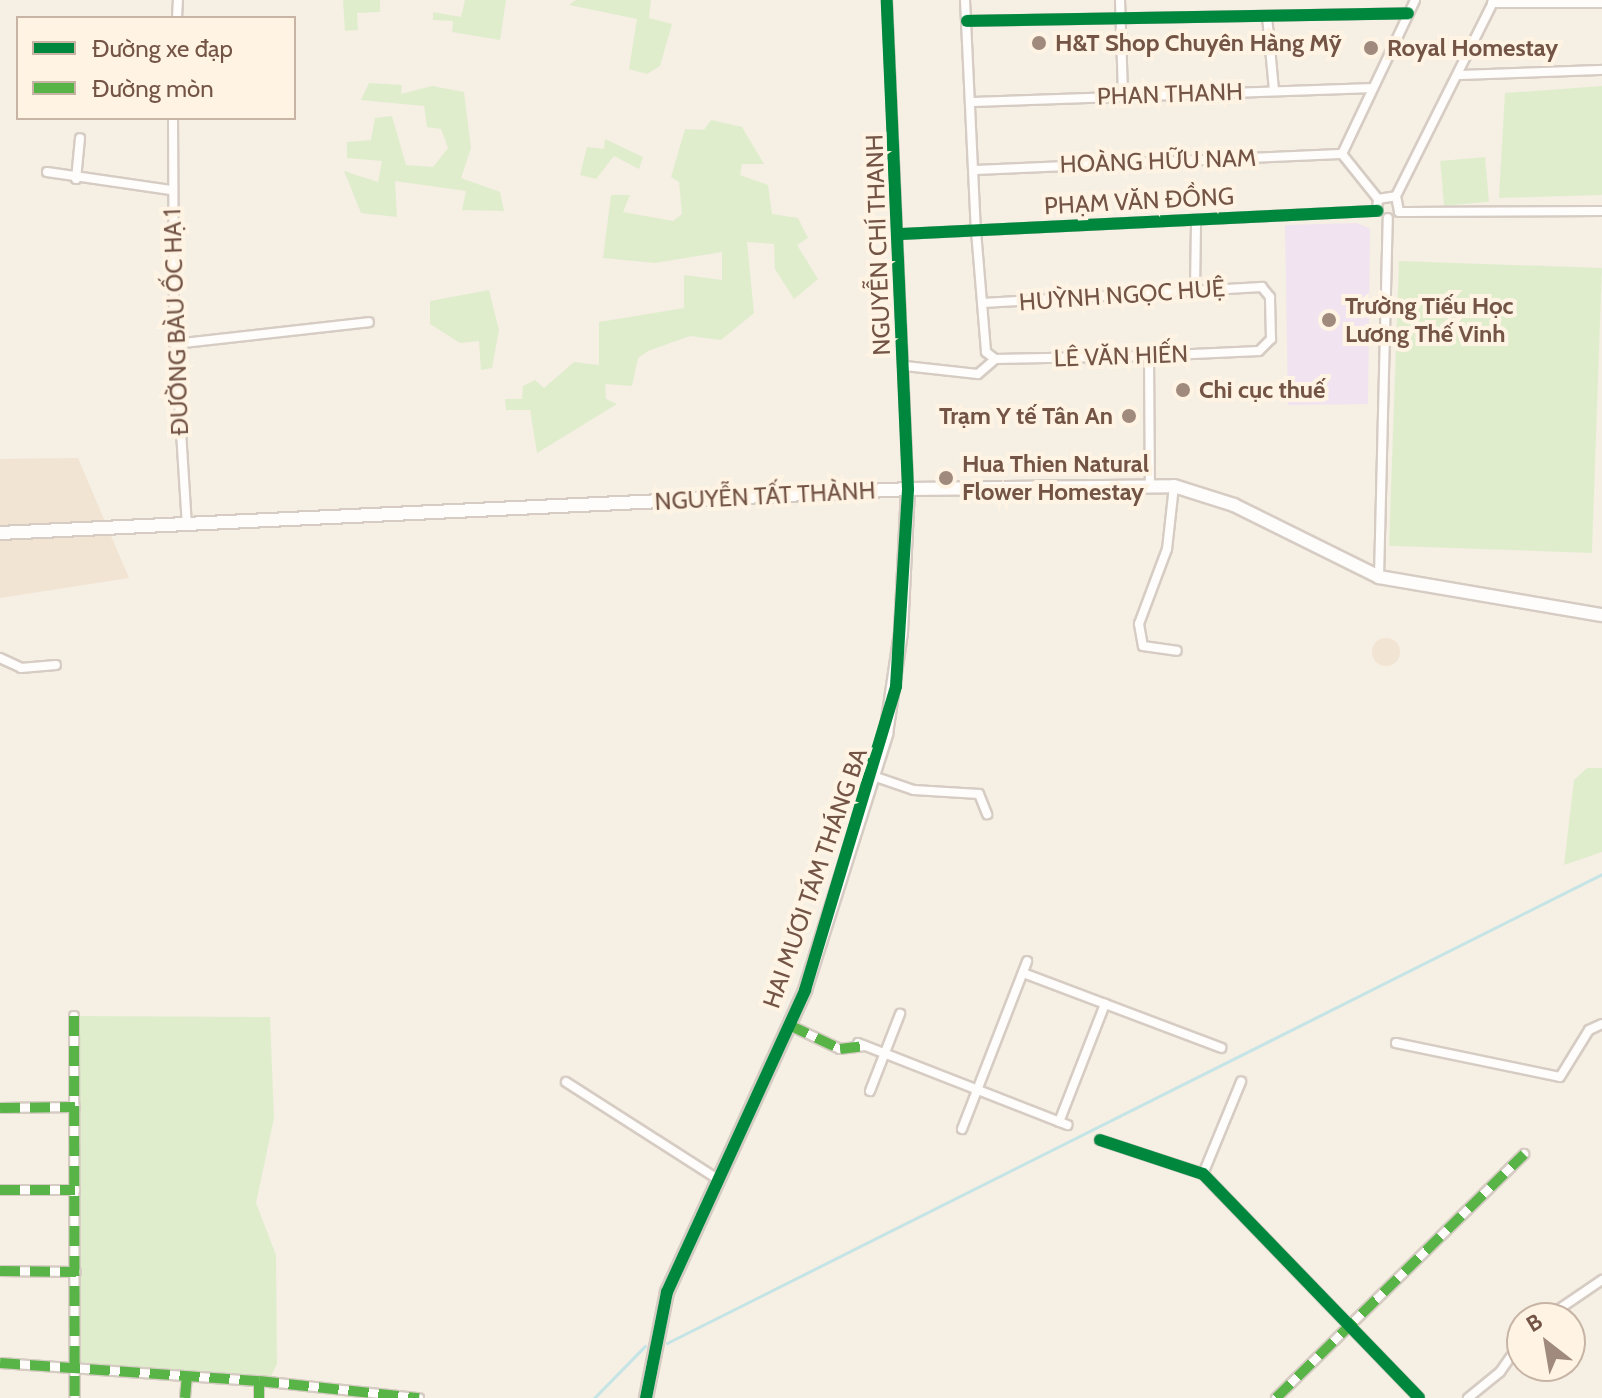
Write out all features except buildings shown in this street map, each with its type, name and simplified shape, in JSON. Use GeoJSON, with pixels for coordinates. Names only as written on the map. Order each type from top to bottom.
{"type":"FeatureCollection","features":[{"type":"Feature","properties":{"kind":"main road","name":"NGUYỄN TẤT THÀNH"},"geometry":{"type":"LineString","coordinates":[[0,533],[908,489],[1174,486],[1234,505],[1379,577],[1602,615]]}},
{"type":"Feature","properties":{"kind":"main road","name":"HAI MƯƠI TÁM THÁNG BA"},"geometry":{"type":"LineString","coordinates":[[646,1398],[667,1292],[716,1178],[789,1025],[873,776],[896,686],[908,489]]}},
{"type":"Feature","properties":{"kind":"street","name":"NGUYỄN CHÍ THANH"},"geometry":{"type":"LineString","coordinates":[[887,0],[902,234],[908,489]]}},
{"type":"Feature","properties":{"kind":"street"},"geometry":{"type":"LineString","coordinates":[[965,0],[976,231],[986,352],[995,359]]}},
{"type":"Feature","properties":{"kind":"street"},"geometry":{"type":"LineString","coordinates":[[1120,0],[1123,95]]}},
{"type":"Feature","properties":{"kind":"street"},"geometry":{"type":"LineString","coordinates":[[1388,218],[1377,211],[1378,199],[1342,154],[1370,88],[1415,0]]}},
{"type":"Feature","properties":{"kind":"street"},"geometry":{"type":"LineString","coordinates":[[1399,212],[1396,196],[1493,1],[1602,3]]}},
{"type":"Feature","properties":{"kind":"street"},"geometry":{"type":"LineString","coordinates":[[967,21],[1408,13]]}},
{"type":"Feature","properties":{"kind":"street"},"geometry":{"type":"LineString","coordinates":[[1267,16],[1274,90]]}},
{"type":"Feature","properties":{"kind":"street"},"geometry":{"type":"LineString","coordinates":[[1458,75],[1602,70]]}},
{"type":"Feature","properties":{"kind":"street","name":"PHAN THANH"},"geometry":{"type":"LineString","coordinates":[[970,102],[1370,88]]}},
{"type":"Feature","properties":{"kind":"street","name":"ĐƯỜNG BÀU ỐC HẠ 1"},"geometry":{"type":"LineString","coordinates":[[173,120],[174,344],[187,525]]}},
{"type":"Feature","properties":{"kind":"street"},"geometry":{"type":"LineString","coordinates":[[76,179],[80,138]]}},
{"type":"Feature","properties":{"kind":"street","name":"HOÀNG HỮU NAM"},"geometry":{"type":"LineString","coordinates":[[974,170],[1342,154]]}},
{"type":"Feature","properties":{"kind":"street"},"geometry":{"type":"LineString","coordinates":[[47,172],[76,179],[171,190]]}},
{"type":"Feature","properties":{"kind":"street"},"geometry":{"type":"LineString","coordinates":[[1378,199],[1396,196]]}},
{"type":"Feature","properties":{"kind":"street","name":"PHẠM VĂN ĐỒNG"},"geometry":{"type":"LineString","coordinates":[[902,234],[1377,211]]}},
{"type":"Feature","properties":{"kind":"street"},"geometry":{"type":"LineString","coordinates":[[1388,218],[1399,212],[1602,211]]}},
{"type":"Feature","properties":{"kind":"street"},"geometry":{"type":"LineString","coordinates":[[1379,577],[1388,218]]}},
{"type":"Feature","properties":{"kind":"street"},"geometry":{"type":"LineString","coordinates":[[1195,289],[1196,222]]}},
{"type":"Feature","properties":{"kind":"street","name":"HUỲNH NGỌC HUỆ"},"geometry":{"type":"LineString","coordinates":[[982,303],[1262,287],[1270,297],[1271,339],[1259,351]]}},
{"type":"Feature","properties":{"kind":"street"},"geometry":{"type":"LineString","coordinates":[[174,344],[369,322]]}},
{"type":"Feature","properties":{"kind":"street","name":"LÊ VĂN HIẾN"},"geometry":{"type":"LineString","coordinates":[[905,366],[978,374],[995,359],[1259,351]]}},
{"type":"Feature","properties":{"kind":"street"},"geometry":{"type":"LineString","coordinates":[[1149,356],[1150,485]]}},
{"type":"Feature","properties":{"kind":"street"},"geometry":{"type":"LineString","coordinates":[[1174,486],[1167,549],[1139,624],[1143,646],[1177,651]]}},
{"type":"Feature","properties":{"kind":"street"},"geometry":{"type":"LineString","coordinates":[[0,658],[21,668],[56,665]]}},
{"type":"Feature","properties":{"kind":"street"},"geometry":{"type":"LineString","coordinates":[[873,776],[914,790],[979,794],[987,814]]}},
{"type":"Feature","properties":{"kind":"street"},"geometry":{"type":"LineString","coordinates":[[962,1129],[1027,961]]}},
{"type":"Feature","properties":{"kind":"street"},"geometry":{"type":"LineString","coordinates":[[1023,973],[1221,1048]]}},
{"type":"Feature","properties":{"kind":"street"},"geometry":{"type":"LineString","coordinates":[[789,1025],[840,1049],[861,1045],[1063,1123],[1105,1004]]}},
{"type":"Feature","properties":{"kind":"street"},"geometry":{"type":"LineString","coordinates":[[870,1091],[900,1014]]}},
{"type":"Feature","properties":{"kind":"street"},"geometry":{"type":"LineString","coordinates":[[74,1016],[75,1398]]}},
{"type":"Feature","properties":{"kind":"street"},"geometry":{"type":"LineString","coordinates":[[1396,1043],[1560,1077],[1589,1030],[1602,1024]]}},
{"type":"Feature","properties":{"kind":"street"},"geometry":{"type":"LineString","coordinates":[[566,1082],[716,1178]]}},
{"type":"Feature","properties":{"kind":"street"},"geometry":{"type":"LineString","coordinates":[[1203,1174],[1241,1082]]}},
{"type":"Feature","properties":{"kind":"street"},"geometry":{"type":"LineString","coordinates":[[0,1108],[75,1107]]}},
{"type":"Feature","properties":{"kind":"street"},"geometry":{"type":"LineString","coordinates":[[1100,1140],[1203,1174],[1419,1398]]}},
{"type":"Feature","properties":{"kind":"street"},"geometry":{"type":"LineString","coordinates":[[1276,1398],[1524,1154]]}},
{"type":"Feature","properties":{"kind":"street"},"geometry":{"type":"LineString","coordinates":[[0,1190],[75,1190]]}},
{"type":"Feature","properties":{"kind":"street"},"geometry":{"type":"LineString","coordinates":[[0,1271],[76,1272]]}},
{"type":"Feature","properties":{"kind":"street"},"geometry":{"type":"LineString","coordinates":[[1570,1302],[1602,1280]]}},
{"type":"Feature","properties":{"kind":"street"},"geometry":{"type":"LineString","coordinates":[[0,1363],[259,1381],[419,1398]]}},
{"type":"Feature","properties":{"kind":"street"},"geometry":{"type":"LineString","coordinates":[[1468,1398],[1506,1363]]}},
{"type":"Feature","properties":{"kind":"street"},"geometry":{"type":"LineString","coordinates":[[185,1398],[187,1377]]}},
{"type":"Feature","properties":{"kind":"street"},"geometry":{"type":"LineString","coordinates":[[259,1381],[259,1398]]}},
{"type":"Feature","properties":{"kind":"shaded area","name":"Trường Tiếu Học Lương Thế Vinh"},"geometry":{"type":"Polygon","coordinates":[[[1357,223],[1370,229],[1368,404],[1288,405],[1285,225],[1357,223]]]}},
{"type":"Feature","properties":{"kind":"shaded area"},"geometry":{"type":"Polygon","coordinates":[[[78,458],[129,578],[0,598],[0,459],[78,458]]]}},
{"type":"Feature","properties":{"kind":"shaded area"},"geometry":{"type":"Polygon","coordinates":[[[1386,638],[1396,642],[1400,652],[1396,662],[1386,666],[1376,662],[1372,652],[1376,642],[1386,638]]]}},
{"type":"Feature","properties":{"kind":"green space"},"geometry":{"type":"Polygon","coordinates":[[[343,0],[380,0],[380,12],[357,13],[358,30],[345,31],[343,0]]]}},
{"type":"Feature","properties":{"kind":"green space"},"geometry":{"type":"Polygon","coordinates":[[[465,0],[506,0],[500,40],[452,32],[453,21],[433,20],[433,12],[461,17],[465,0]]]}},
{"type":"Feature","properties":{"kind":"green space"},"geometry":{"type":"Polygon","coordinates":[[[576,0],[651,0],[649,18],[672,24],[660,66],[647,74],[629,69],[637,19],[569,5],[576,0]]]}},
{"type":"Feature","properties":{"kind":"green space"},"geometry":{"type":"Polygon","coordinates":[[[369,83],[402,85],[401,94],[432,86],[464,92],[471,148],[461,178],[500,192],[504,211],[462,210],[466,191],[395,181],[397,217],[361,213],[344,171],[378,182],[382,161],[347,158],[347,142],[371,140],[375,118],[392,116],[406,165],[433,167],[448,148],[441,129],[427,127],[424,106],[361,100],[369,83]]]}},
{"type":"Feature","properties":{"kind":"green space"},"geometry":{"type":"Polygon","coordinates":[[[1602,86],[1602,195],[1499,198],[1505,93],[1602,86]]]}},
{"type":"Feature","properties":{"kind":"green space"},"geometry":{"type":"Polygon","coordinates":[[[711,120],[742,127],[764,164],[742,164],[740,175],[768,185],[772,214],[798,218],[808,238],[797,245],[818,279],[794,299],[775,269],[774,244],[747,242],[754,313],[721,340],[690,336],[648,351],[638,358],[632,386],[605,384],[606,399],[617,404],[537,453],[530,410],[506,410],[505,399],[522,399],[523,386],[535,380],[544,388],[574,362],[599,365],[599,322],[684,308],[684,275],[722,280],[722,252],[655,263],[603,258],[611,195],[630,195],[623,212],[673,221],[682,214],[679,182],[671,177],[685,129],[704,130],[711,120]]]}},
{"type":"Feature","properties":{"kind":"green space"},"geometry":{"type":"Polygon","coordinates":[[[605,139],[643,157],[639,169],[614,156],[596,179],[580,175],[587,147],[604,149],[605,139]]]}},
{"type":"Feature","properties":{"kind":"green space"},"geometry":{"type":"Polygon","coordinates":[[[1485,157],[1489,202],[1444,206],[1440,161],[1485,157]]]}},
{"type":"Feature","properties":{"kind":"green space"},"geometry":{"type":"Polygon","coordinates":[[[1399,261],[1602,268],[1592,553],[1389,546],[1399,261]]]}},
{"type":"Feature","properties":{"kind":"green space"},"geometry":{"type":"Polygon","coordinates":[[[489,290],[499,330],[492,368],[481,370],[479,341],[460,343],[430,324],[430,301],[489,290]]]}},
{"type":"Feature","properties":{"kind":"green space"},"geometry":{"type":"Polygon","coordinates":[[[1587,768],[1602,768],[1602,852],[1564,865],[1574,780],[1587,768]]]}},
{"type":"Feature","properties":{"kind":"green space"},"geometry":{"type":"Polygon","coordinates":[[[74,1016],[270,1017],[274,1118],[256,1203],[276,1255],[277,1364],[271,1376],[259,1381],[76,1367],[74,1016]]]}},
{"type":"Feature","properties":{"kind":"waterway"},"geometry":{"type":"LineString","coordinates":[[667,1343],[1602,874]]}},
{"type":"Feature","properties":{"kind":"waterway"},"geometry":{"type":"LineString","coordinates":[[594,1398],[645,1346]]}},
{"type":"Feature","properties":{"kind":"marked path"},"geometry":{"type":"LineString","coordinates":[[74,1016],[75,1398]]}},
{"type":"Feature","properties":{"kind":"marked path"},"geometry":{"type":"LineString","coordinates":[[789,1025],[840,1049],[865,1046]]}},
{"type":"Feature","properties":{"kind":"marked path"},"geometry":{"type":"LineString","coordinates":[[0,1108],[75,1107]]}},
{"type":"Feature","properties":{"kind":"marked path"},"geometry":{"type":"LineString","coordinates":[[1276,1398],[1524,1154]]}},
{"type":"Feature","properties":{"kind":"marked path"},"geometry":{"type":"LineString","coordinates":[[0,1190],[75,1190]]}},
{"type":"Feature","properties":{"kind":"marked path"},"geometry":{"type":"LineString","coordinates":[[0,1271],[76,1272]]}},
{"type":"Feature","properties":{"kind":"marked path"},"geometry":{"type":"LineString","coordinates":[[0,1363],[259,1381],[259,1398]]}},
{"type":"Feature","properties":{"kind":"marked path"},"geometry":{"type":"LineString","coordinates":[[185,1398],[187,1377]]}},
{"type":"Feature","properties":{"kind":"marked path"},"geometry":{"type":"LineString","coordinates":[[259,1381],[419,1398]]}},
{"type":"Feature","properties":{"kind":"cycle path"},"geometry":{"type":"LineString","coordinates":[[646,1398],[667,1292],[805,990],[896,686],[908,489],[887,0]]}},
{"type":"Feature","properties":{"kind":"cycle path"},"geometry":{"type":"LineString","coordinates":[[967,21],[1408,13]]}},
{"type":"Feature","properties":{"kind":"cycle path"},"geometry":{"type":"LineString","coordinates":[[902,234],[1377,211]]}},
{"type":"Feature","properties":{"kind":"cycle path"},"geometry":{"type":"LineString","coordinates":[[1100,1140],[1203,1174],[1419,1398]]}},
{"type":"Feature","properties":{"kind":"place","name":"H&T Shop Chuyên Hàng Mỹ"},"geometry":{"type":"Point","coordinates":[1039,43]}},
{"type":"Feature","properties":{"kind":"place","name":"Royal Homestay"},"geometry":{"type":"Point","coordinates":[1371,48]}},
{"type":"Feature","properties":{"kind":"place","name":"Trường Tiếu Học Lương Thế Vinh"},"geometry":{"type":"Point","coordinates":[1329,320]}},
{"type":"Feature","properties":{"kind":"place","name":"Chi cục thuế"},"geometry":{"type":"Point","coordinates":[1183,390]}},
{"type":"Feature","properties":{"kind":"place","name":"Trạm Y tế Tân An"},"geometry":{"type":"Point","coordinates":[1129,416]}},
{"type":"Feature","properties":{"kind":"place","name":"Hua Thien Natural Flower Homestay"},"geometry":{"type":"Point","coordinates":[946,478]}}]}
